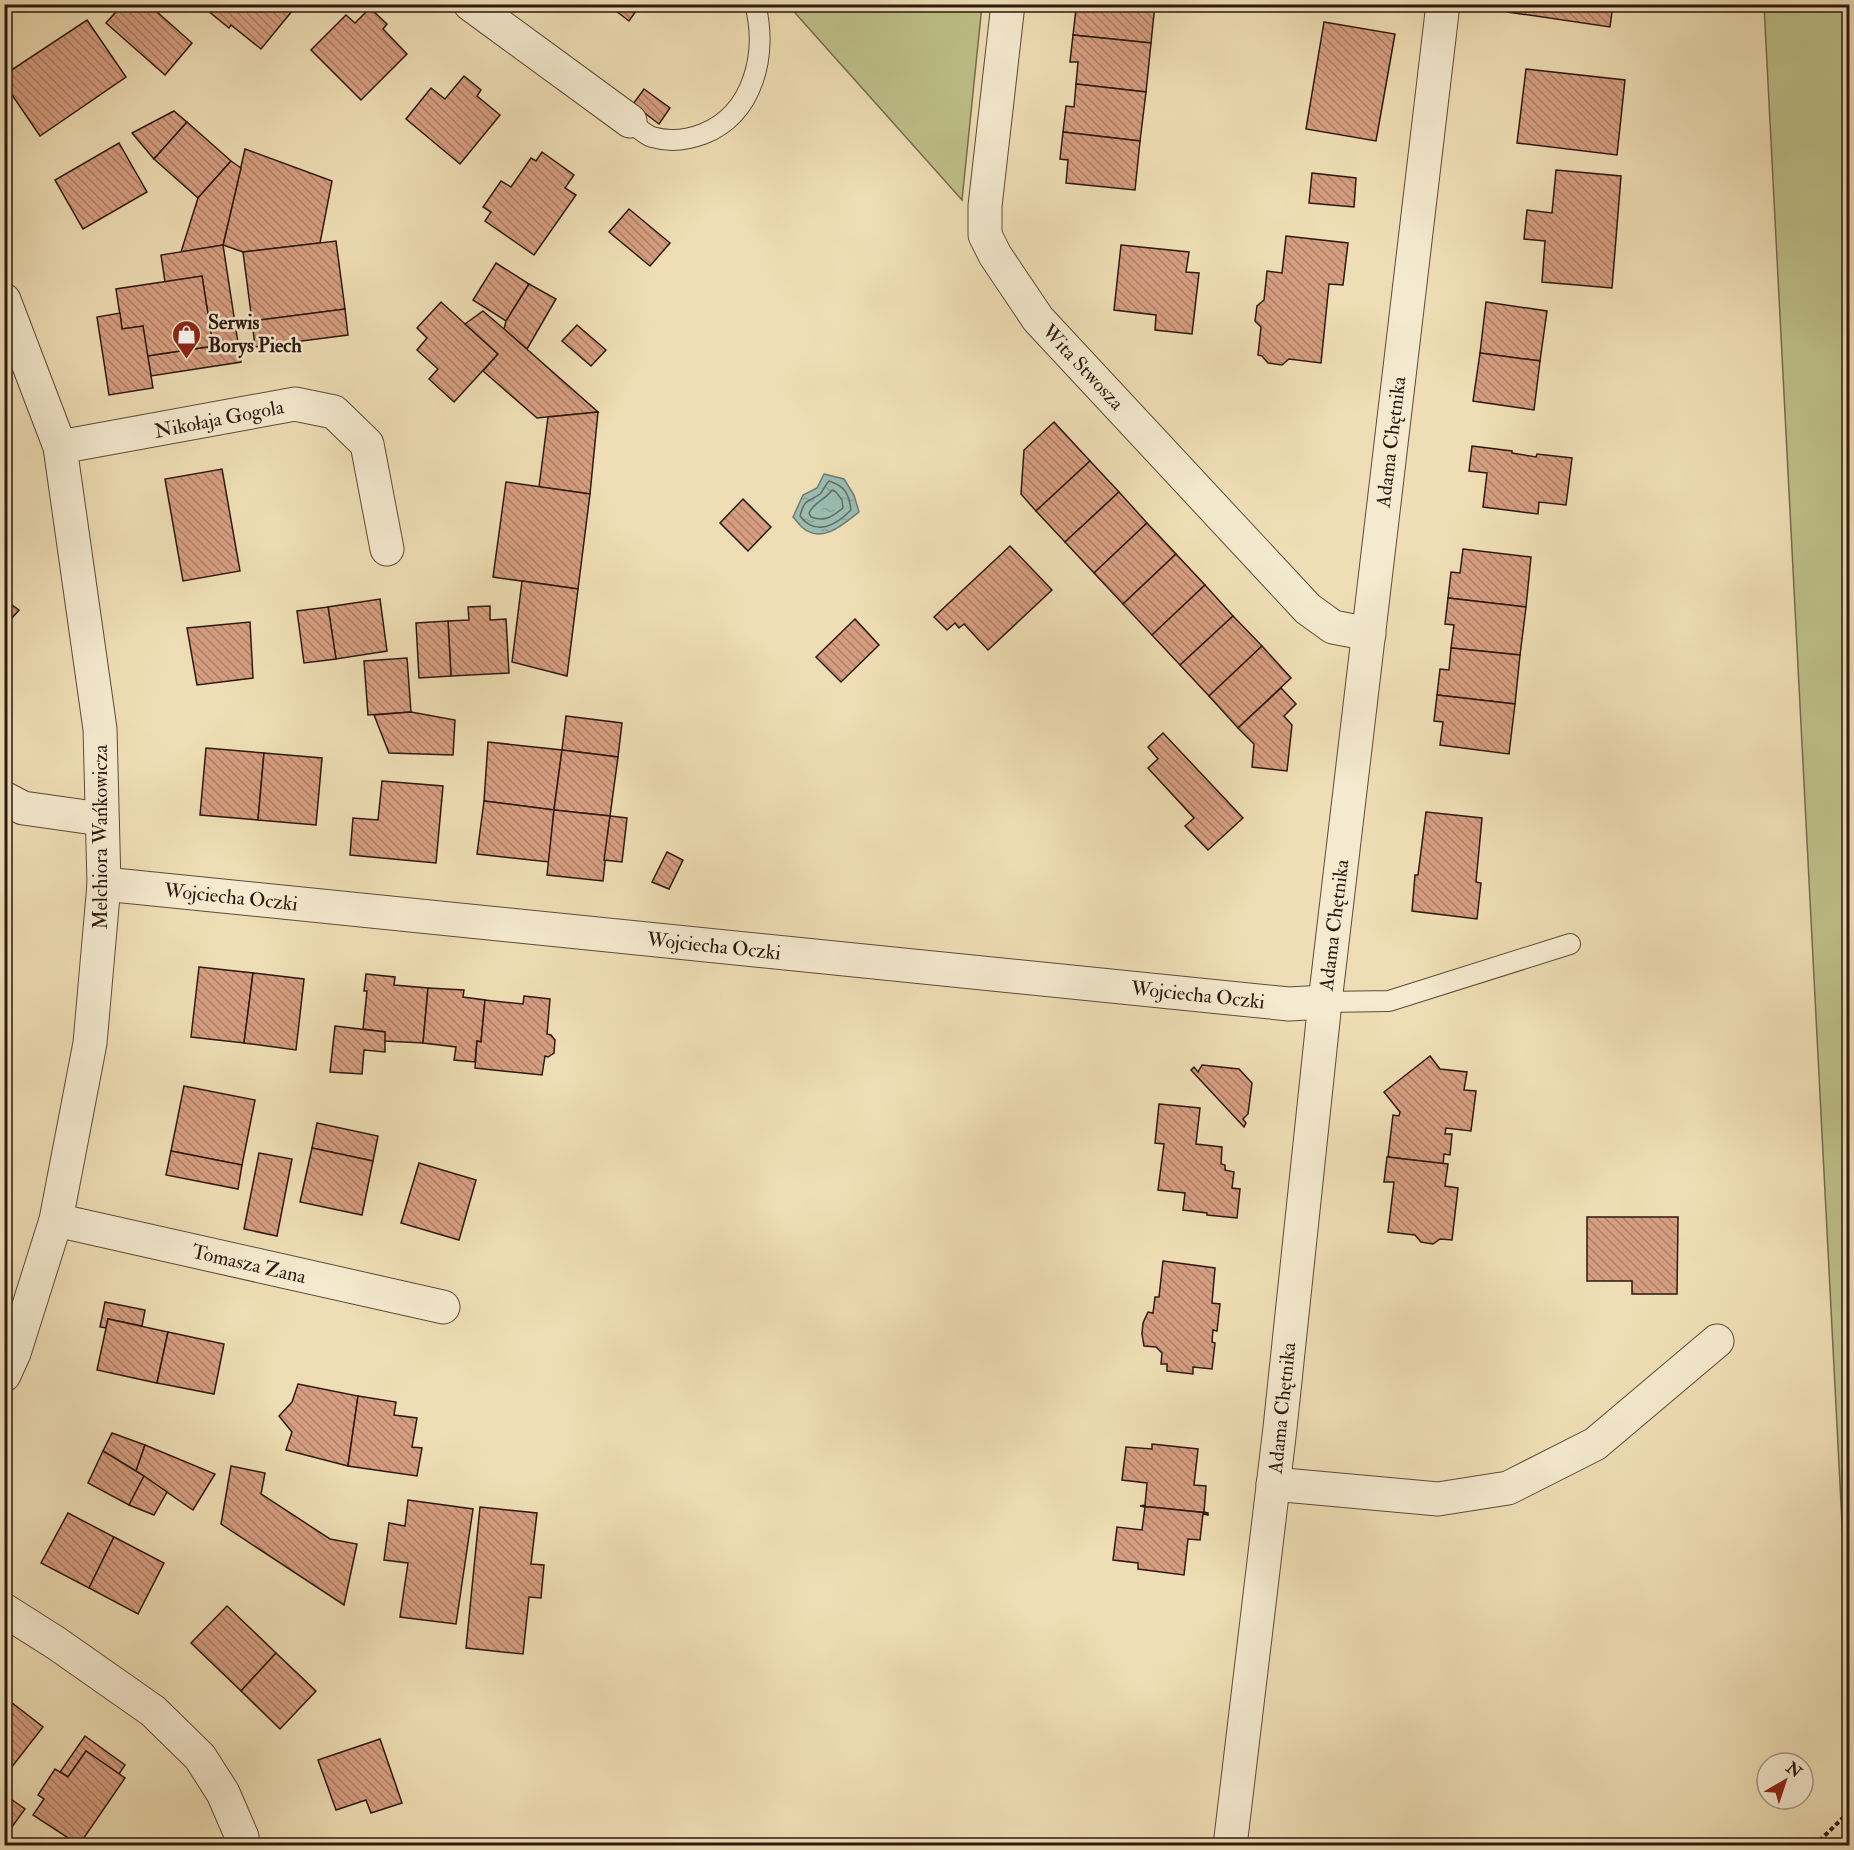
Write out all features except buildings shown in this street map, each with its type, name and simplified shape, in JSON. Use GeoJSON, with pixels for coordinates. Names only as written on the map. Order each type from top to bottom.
{"type":"FeatureCollection","features":[{"type":"Feature","properties":{"kind":"street"},"geometry":{"type":"LineString","coordinates":[[470,4],[630,121]]}},
{"type":"Feature","properties":{"kind":"street","name":"Wita Stwosza"},"geometry":{"type":"LineString","coordinates":[[1008,4],[986,206],[985,235],[995,255],[1038,319],[1308,609],[1333,627],[1369,634]]}},
{"type":"Feature","properties":{"kind":"street","name":"Adama Chętnika"},"geometry":{"type":"LineString","coordinates":[[1230,1845],[1273,1484],[1325,1002],[1443,4]]}},
{"type":"Feature","properties":{"kind":"street","name":"Melchiora Wańkowicza"},"geometry":{"type":"LineString","coordinates":[[4,300],[60,447],[100,729],[104,884],[90,1043],[56,1220],[14,1353],[4,1375]]}},
{"type":"Feature","properties":{"kind":"street","name":"Nikołaja Gogola"},"geometry":{"type":"LineString","coordinates":[[60,447],[295,404],[334,412],[367,444],[387,549]]}},
{"type":"Feature","properties":{"kind":"street"},"geometry":{"type":"LineString","coordinates":[[4,798],[23,808],[101,819]]}},
{"type":"Feature","properties":{"kind":"street","name":"Wojciecha Oczki"},"geometry":{"type":"LineString","coordinates":[[104,884],[1289,1004],[1325,1002]]}},
{"type":"Feature","properties":{"kind":"street","name":"Tomasza Zana"},"geometry":{"type":"LineString","coordinates":[[56,1220],[443,1307]]}},
{"type":"Feature","properties":{"kind":"street"},"geometry":{"type":"LineString","coordinates":[[1273,1484],[1438,1499],[1509,1488],[1595,1444],[1717,1341]]}},
{"type":"Feature","properties":{"kind":"street"},"geometry":{"type":"LineString","coordinates":[[4,1610],[56,1643],[153,1711],[200,1757],[223,1793],[242,1837],[243,1845]]}},
{"type":"Feature","properties":{"kind":"lane"},"geometry":{"type":"LineString","coordinates":[[630,121],[651,136],[671,140],[693,137],[713,130],[730,117],[744,101],[755,75],[760,48],[759,20],[755,4]]}},
{"type":"Feature","properties":{"kind":"lane"},"geometry":{"type":"LineString","coordinates":[[1325,1002],[1389,1000],[1570,944]]}},
{"type":"Feature","properties":{"kind":"path"},"geometry":{"type":"LineString","coordinates":[[1814,1845],[1850,1811]]}},
{"type":"Feature","properties":{"kind":"green space"},"geometry":{"type":"Polygon","coordinates":[[[788,5],[982,5],[962,200],[788,5]]]}},
{"type":"Feature","properties":{"kind":"green space"},"geometry":{"type":"Polygon","coordinates":[[[1764,5],[1849,5],[1849,1659],[1764,5]]]}},
{"type":"Feature","properties":{"kind":"water"},"geometry":{"type":"Polygon","coordinates":[[[824,474],[844,479],[854,495],[859,512],[847,522],[818,534],[803,528],[793,517],[803,495],[817,488],[824,474]]]}},
{"type":"Feature","properties":{"kind":"place","name":"Serwis Borys Piech"},"geometry":{"type":"Point","coordinates":[187,360]}}]}
